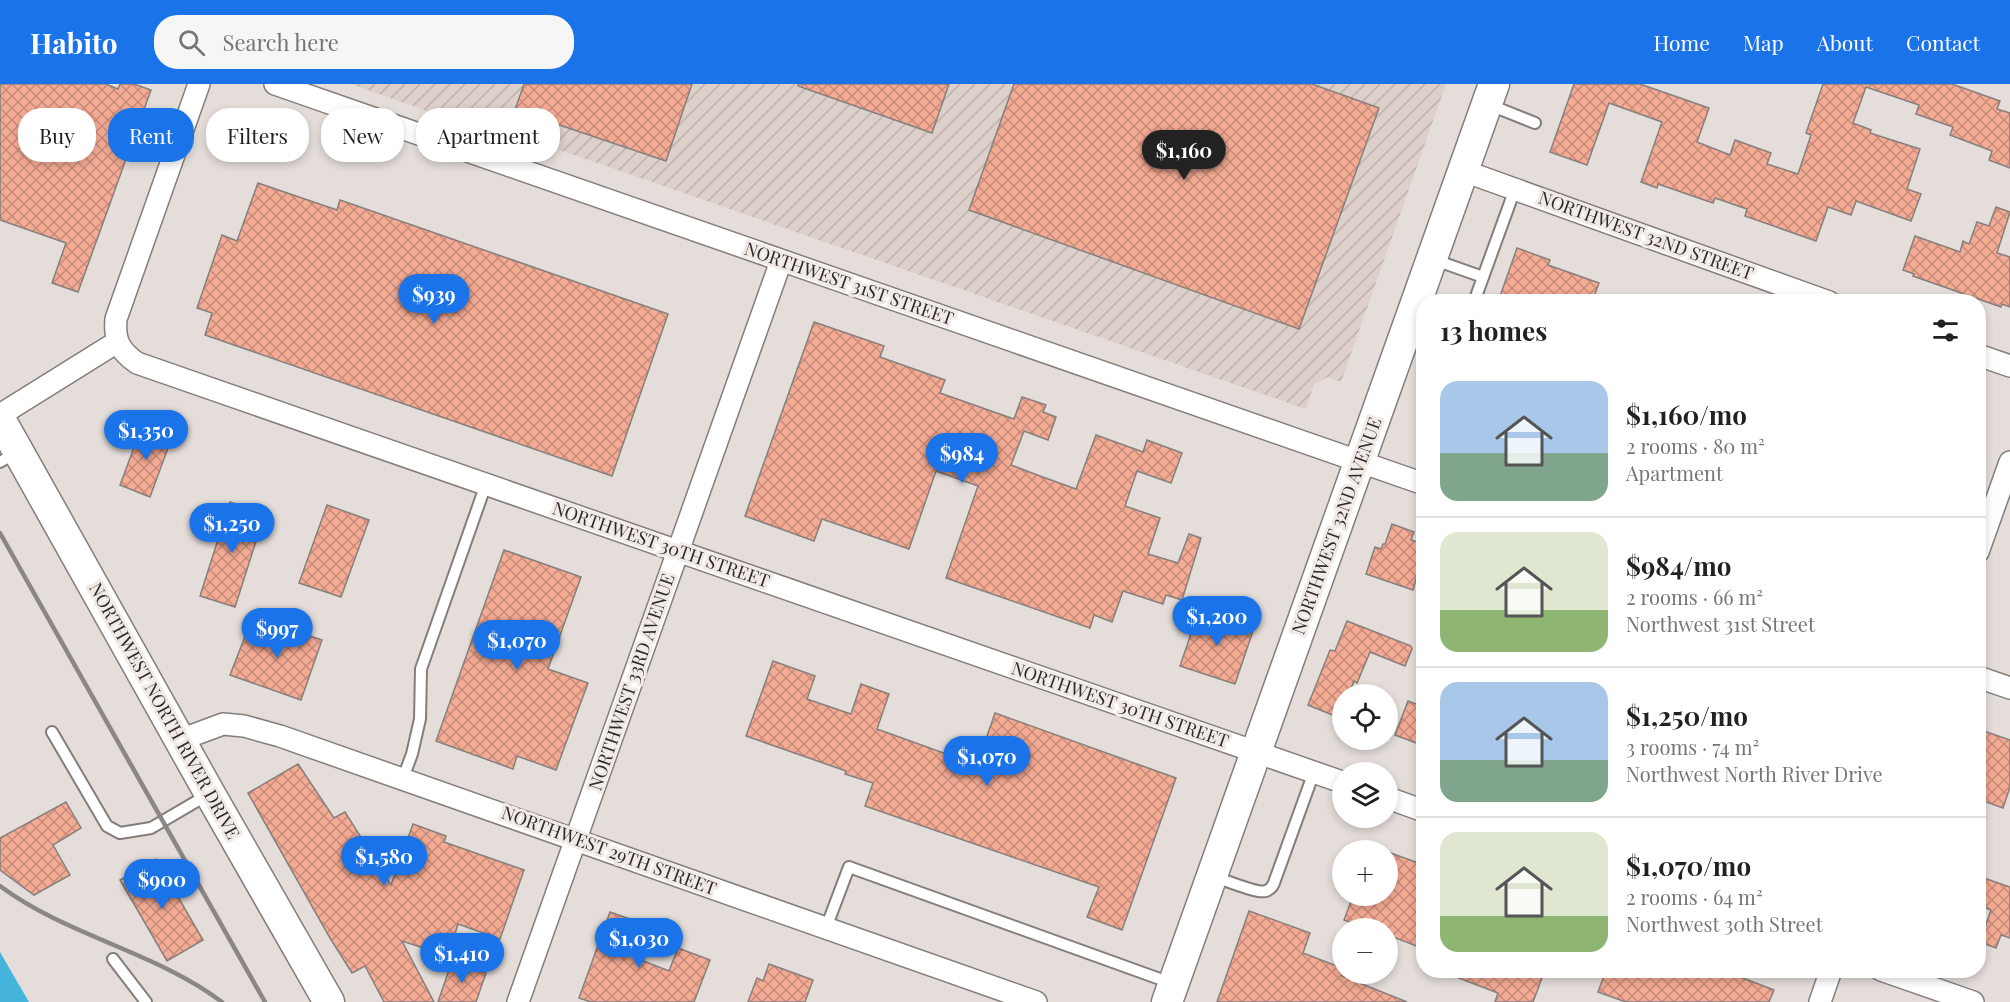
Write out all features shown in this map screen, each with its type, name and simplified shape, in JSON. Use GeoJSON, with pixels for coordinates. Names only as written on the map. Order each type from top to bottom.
{"type":"FeatureCollection","features":[{"type":"Feature","properties":{"kind":"main road","name":"NORTHWEST 32ND AVENUE"},"geometry":{"type":"LineString","coordinates":[[1420,294],[1490,94]]}},
{"type":"Feature","properties":{"kind":"main road","name":"NORTHWEST 32ND AVENUE"},"geometry":{"type":"LineString","coordinates":[[1171,993],[1416,304]]}},
{"type":"Feature","properties":{"kind":"main road","name":"NORTHWEST NORTH RIVER DRIVE"},"geometry":{"type":"LineString","coordinates":[[0,417],[9,457],[180,740],[329,1002]]}},
{"type":"Feature","properties":{"kind":"street"},"geometry":{"type":"LineString","coordinates":[[0,417],[117,342],[115,333],[118,310],[200,84]]}},
{"type":"Feature","properties":{"kind":"street","name":"NORTHWEST 31ST STREET"},"geometry":{"type":"LineString","coordinates":[[274,84],[299,87],[781,261],[1416,481]]}},
{"type":"Feature","properties":{"kind":"street","name":"NORTHWEST 32ND STREET"},"geometry":{"type":"LineString","coordinates":[[1464,171],[1807,294]]}},
{"type":"Feature","properties":{"kind":"street","name":"NORTHWEST 33RD AVENUE"},"geometry":{"type":"LineString","coordinates":[[518,1002],[781,261]]}},
{"type":"Feature","properties":{"kind":"street","name":"NORTHWEST 30TH STREET"},"geometry":{"type":"LineString","coordinates":[[117,342],[128,356],[152,369],[1332,778]]}},
{"type":"Feature","properties":{"kind":"street"},"geometry":{"type":"LineString","coordinates":[[1986,358],[2010,366]]}},
{"type":"Feature","properties":{"kind":"street"},"geometry":{"type":"LineString","coordinates":[[1986,530],[2010,462]]}},
{"type":"Feature","properties":{"kind":"street"},"geometry":{"type":"LineString","coordinates":[[1986,680],[2010,688]]}},
{"type":"Feature","properties":{"kind":"street","name":"NORTHWEST 29TH STREET"},"geometry":{"type":"LineString","coordinates":[[180,740],[223,724],[244,726],[280,736],[1036,1002]]}},
{"type":"Feature","properties":{"kind":"street"},"geometry":{"type":"LineString","coordinates":[[1398,802],[1416,808]]}},
{"type":"Feature","properties":{"kind":"street"},"geometry":{"type":"LineString","coordinates":[[1820,1002],[1828,978]]}},
{"type":"Feature","properties":{"kind":"street"},"geometry":{"type":"LineString","coordinates":[[1904,978],[1973,1002]]}},
{"type":"Feature","properties":{"kind":"lane"},"geometry":{"type":"LineString","coordinates":[[1490,94],[1534,123]]}},
{"type":"Feature","properties":{"kind":"lane"},"geometry":{"type":"LineString","coordinates":[[1477,294],[1515,189]]}},
{"type":"Feature","properties":{"kind":"lane"},"geometry":{"type":"LineString","coordinates":[[1432,259],[1483,277]]}},
{"type":"Feature","properties":{"kind":"lane"},"geometry":{"type":"LineString","coordinates":[[402,778],[420,719],[422,669],[486,484]]}},
{"type":"Feature","properties":{"kind":"lane"},"geometry":{"type":"LineString","coordinates":[[52,732],[107,826],[120,833],[151,828],[210,794]]}},
{"type":"Feature","properties":{"kind":"lane"},"geometry":{"type":"LineString","coordinates":[[1213,876],[1258,891],[1266,891],[1270,887],[1275,880],[1314,772]]}},
{"type":"Feature","properties":{"kind":"lane"},"geometry":{"type":"LineString","coordinates":[[826,928],[849,867],[1171,993]]}},
{"type":"Feature","properties":{"kind":"lane"},"geometry":{"type":"LineString","coordinates":[[113,959],[146,1002]]}},
{"type":"Feature","properties":{"kind":"shaded area"},"geometry":{"type":"Polygon","coordinates":[[[351,84],[1446,84],[1341,382],[1328,377],[1314,384],[1306,409],[560,150],[560,108],[419,108],[351,84]]]}},
{"type":"Feature","properties":{"kind":"water"},"geometry":{"type":"Polygon","coordinates":[[[0,952],[29,1002],[0,1002],[0,952]]]}},
{"type":"Feature","properties":{"kind":"building"},"geometry":{"type":"Polygon","coordinates":[[[0,84],[106,84],[118,89],[120,84],[134,84],[151,90],[144,108],[108,108],[108,162],[125,162],[78,292],[52,283],[66,243],[0,220],[0,84]]]}},
{"type":"Feature","properties":{"kind":"building"},"geometry":{"type":"Polygon","coordinates":[[[524,84],[692,84],[666,161],[560,125],[560,108],[516,108],[524,84]]]}},
{"type":"Feature","properties":{"kind":"building"},"geometry":{"type":"Polygon","coordinates":[[[798,84],[949,84],[932,133],[798,86],[798,84]]]}},
{"type":"Feature","properties":{"kind":"building"},"geometry":{"type":"Polygon","coordinates":[[[1014,84],[1312,84],[1379,108],[1299,329],[969,210],[1014,84]]]}},
{"type":"Feature","properties":{"kind":"building"},"geometry":{"type":"Polygon","coordinates":[[[1574,84],[1640,84],[1709,108],[1697,142],[1730,155],[1735,140],[1771,153],[1767,164],[1798,174],[1811,135],[1806,133],[1823,84],[1952,84],[2000,101],[1997,109],[2010,113],[2010,168],[1989,160],[1992,151],[1950,135],[1953,127],[1916,114],[1919,105],[1866,87],[1853,123],[1871,130],[1870,133],[1920,149],[1907,189],[1921,194],[1911,221],[1856,201],[1851,215],[1828,207],[1816,241],[1745,216],[1747,209],[1715,198],[1713,203],[1658,184],[1657,188],[1641,182],[1662,122],[1609,103],[1587,165],[1550,152],[1574,84]]]}},
{"type":"Feature","properties":{"kind":"building"},"geometry":{"type":"Polygon","coordinates":[[[258,183],[337,210],[340,200],[668,314],[612,476],[205,335],[212,313],[197,308],[222,235],[237,241],[258,183]]]}},
{"type":"Feature","properties":{"kind":"building"},"geometry":{"type":"Polygon","coordinates":[[[1996,207],[2010,212],[1997,253],[2010,257],[2010,307],[2002,304],[2001,307],[1986,302],[1986,294],[1964,294],[1913,276],[1914,274],[1903,270],[1915,236],[1960,252],[1963,241],[1969,244],[1977,222],[1989,226],[1996,207]]]}},
{"type":"Feature","properties":{"kind":"building"},"geometry":{"type":"Polygon","coordinates":[[[1517,248],[1550,260],[1548,265],[1599,283],[1595,294],[1501,294],[1517,248]]]}},
{"type":"Feature","properties":{"kind":"building"},"geometry":{"type":"Polygon","coordinates":[[[814,322],[884,346],[880,357],[945,380],[940,393],[1014,419],[1022,397],[1046,405],[1043,412],[1056,417],[1048,440],[1024,431],[1011,465],[1076,489],[1096,435],[1143,452],[1147,440],[1182,453],[1171,483],[1137,471],[1125,506],[1160,518],[1148,554],[1178,563],[1189,534],[1201,538],[1182,600],[1166,595],[1163,604],[1123,591],[1112,622],[1094,615],[1090,628],[946,578],[978,486],[936,471],[909,549],[822,519],[814,541],[745,516],[814,322]]]}},
{"type":"Feature","properties":{"kind":"building"},"geometry":{"type":"Polygon","coordinates":[[[142,426],[172,437],[150,497],[120,485],[142,426]]]}},
{"type":"Feature","properties":{"kind":"building"},"geometry":{"type":"Polygon","coordinates":[[[230,502],[265,513],[235,607],[200,596],[230,502]]]}},
{"type":"Feature","properties":{"kind":"building"},"geometry":{"type":"Polygon","coordinates":[[[327,505],[369,520],[341,597],[299,583],[327,505]]]}},
{"type":"Feature","properties":{"kind":"building"},"geometry":{"type":"Polygon","coordinates":[[[1392,524],[1414,532],[1411,540],[1416,542],[1416,580],[1413,590],[1366,574],[1375,547],[1381,549],[1392,524]]]}},
{"type":"Feature","properties":{"kind":"building"},"geometry":{"type":"Polygon","coordinates":[[[504,550],[581,577],[548,669],[588,683],[556,770],[517,756],[513,769],[436,741],[504,550]]]}},
{"type":"Feature","properties":{"kind":"building"},"geometry":{"type":"Polygon","coordinates":[[[1199,610],[1254,628],[1235,684],[1180,666],[1199,610]]]}},
{"type":"Feature","properties":{"kind":"building"},"geometry":{"type":"Polygon","coordinates":[[[251,621],[284,632],[286,628],[322,640],[301,700],[230,675],[251,621]]]}},
{"type":"Feature","properties":{"kind":"building"},"geometry":{"type":"Polygon","coordinates":[[[1347,621],[1411,646],[1412,649],[1405,666],[1370,652],[1357,683],[1354,681],[1353,684],[1332,684],[1332,715],[1308,705],[1330,650],[1335,651],[1347,621]]]}},
{"type":"Feature","properties":{"kind":"building"},"geometry":{"type":"Polygon","coordinates":[[[773,661],[815,676],[807,699],[851,714],[861,684],[889,694],[877,729],[977,765],[995,713],[1176,778],[1122,930],[1087,917],[1099,887],[865,806],[873,783],[845,774],[846,771],[746,736],[773,661]]]}},
{"type":"Feature","properties":{"kind":"building"},"geometry":{"type":"Polygon","coordinates":[[[1408,701],[1416,704],[1416,743],[1398,736],[1398,727],[1408,701]]]}},
{"type":"Feature","properties":{"kind":"building"},"geometry":{"type":"Polygon","coordinates":[[[1986,732],[2010,740],[2010,787],[2003,808],[1986,802],[1986,732]]]}},
{"type":"Feature","properties":{"kind":"building"},"geometry":{"type":"Polygon","coordinates":[[[298,764],[334,818],[345,812],[391,885],[413,824],[446,836],[444,842],[524,870],[500,939],[458,924],[448,956],[402,941],[434,1002],[384,1002],[365,966],[352,973],[330,938],[248,793],[298,764]]]}},
{"type":"Feature","properties":{"kind":"building"},"geometry":{"type":"Polygon","coordinates":[[[66,802],[81,828],[53,845],[70,875],[34,895],[0,870],[0,838],[66,802]]]}},
{"type":"Feature","properties":{"kind":"building"},"geometry":{"type":"Polygon","coordinates":[[[1398,856],[1416,862],[1416,946],[1398,939],[1398,918],[1345,918],[1349,906],[1398,906],[1398,856]]]}},
{"type":"Feature","properties":{"kind":"building"},"geometry":{"type":"Polygon","coordinates":[[[156,859],[203,940],[167,961],[120,880],[156,859]]]}},
{"type":"Feature","properties":{"kind":"building"},"geometry":{"type":"Polygon","coordinates":[[[1986,879],[2010,887],[2010,938],[2001,935],[1996,948],[1986,944],[1986,925],[1991,910],[1986,908],[1986,879]]]}},
{"type":"Feature","properties":{"kind":"building"},"geometry":{"type":"Polygon","coordinates":[[[1249,911],[1310,933],[1303,953],[1332,964],[1332,984],[1362,984],[1407,1002],[1217,1002],[1249,911]]]}},
{"type":"Feature","properties":{"kind":"building"},"geometry":{"type":"Polygon","coordinates":[[[610,912],[653,927],[641,960],[669,971],[678,948],[710,960],[694,1002],[591,1002],[579,998],[610,912]]]}},
{"type":"Feature","properties":{"kind":"building"},"geometry":{"type":"Polygon","coordinates":[[[452,961],[486,973],[476,1002],[438,1002],[452,961]]]}},
{"type":"Feature","properties":{"kind":"building"},"geometry":{"type":"Polygon","coordinates":[[[769,964],[813,980],[805,1002],[748,1002],[757,978],[763,981],[769,964]]]}},
{"type":"Feature","properties":{"kind":"building"},"geometry":{"type":"Polygon","coordinates":[[[1459,978],[1542,978],[1533,1002],[1495,1002],[1498,993],[1459,978]]]}},
{"type":"Feature","properties":{"kind":"building"},"geometry":{"type":"Polygon","coordinates":[[[1603,978],[1743,978],[1774,990],[1769,1002],[1626,1002],[1598,992],[1603,978]]]}},
{"type":"Feature","properties":{"kind":"railway"},"geometry":{"type":"LineString","coordinates":[[0,533],[265,1002]]}},
{"type":"Feature","properties":{"kind":"railway"},"geometry":{"type":"LineString","coordinates":[[0,886],[54,918],[169,970],[222,1002]]}}]}
